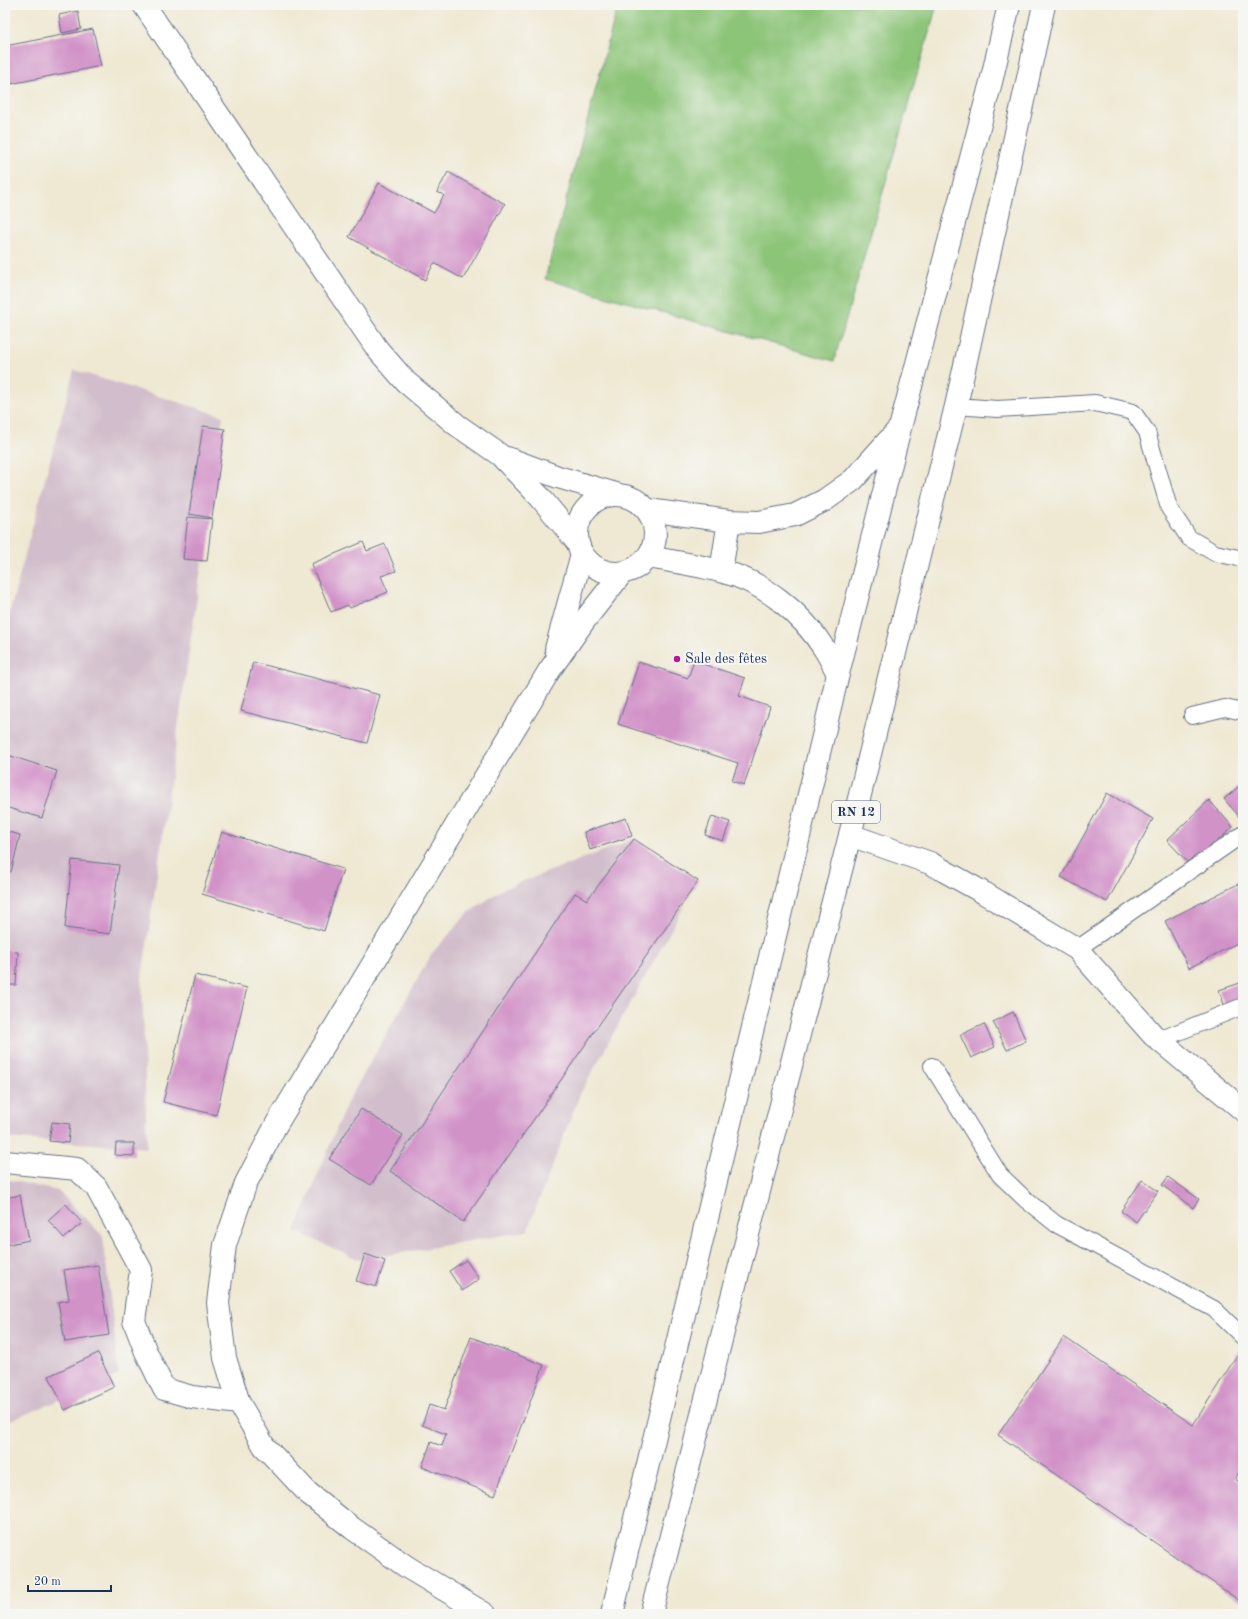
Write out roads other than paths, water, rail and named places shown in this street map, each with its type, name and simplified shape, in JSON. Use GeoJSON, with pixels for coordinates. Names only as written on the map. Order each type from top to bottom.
{"type":"FeatureCollection","features":[{"type":"Feature","properties":{"kind":"main road"},"geometry":{"type":"LineString","coordinates":[[144,5],[378,350],[406,382],[457,425],[500,455],[540,497],[580,548],[589,563],[610,573],[622,573],[641,565],[648,557],[654,546],[656,534],[654,521],[648,510],[635,499],[558,477],[500,455]]}},
{"type":"Feature","properties":{"kind":"main road"},"geometry":{"type":"LineString","coordinates":[[613,1613],[838,674],[900,428],[991,82],[1008,5]]}},
{"type":"Feature","properties":{"kind":"main road","name":"RN 12"},"geometry":{"type":"LineString","coordinates":[[650,1614],[850,835],[956,406],[1044,5]]}},
{"type":"Feature","properties":{"kind":"main road"},"geometry":{"type":"LineString","coordinates":[[648,510],[729,521],[759,522],[795,515],[825,500],[853,480],[900,428]]}},
{"type":"Feature","properties":{"kind":"main road"},"geometry":{"type":"LineString","coordinates":[[549,672],[567,613],[580,548],[577,530],[580,518],[586,508],[595,500],[606,495],[619,494]]}},
{"type":"Feature","properties":{"kind":"main road"},"geometry":{"type":"LineString","coordinates":[[721,571],[729,521]]}},
{"type":"Feature","properties":{"kind":"main road"},"geometry":{"type":"LineString","coordinates":[[648,557],[721,571],[746,580],[770,593],[791,609],[810,629],[822,645],[838,674]]}},
{"type":"Feature","properties":{"kind":"main road"},"geometry":{"type":"LineString","coordinates":[[485,1614],[407,1567],[352,1528],[308,1492],[264,1446],[238,1403],[225,1358],[218,1303],[225,1245],[246,1183],[276,1125],[549,672],[584,621],[622,573]]}},
{"type":"Feature","properties":{"kind":"main road"},"geometry":{"type":"LineString","coordinates":[[850,835],[930,863],[984,893],[1077,949],[1159,1040],[1243,1110]]}},
{"type":"Feature","properties":{"kind":"main road"},"geometry":{"type":"LineString","coordinates":[[5,1162],[78,1169],[96,1186],[141,1270],[134,1321],[146,1352],[164,1389],[192,1397],[238,1403]]}},
{"type":"Feature","properties":{"kind":"lane"},"geometry":{"type":"LineString","coordinates":[[956,406],[997,409],[1095,403],[1133,412],[1148,432],[1169,508],[1189,538],[1215,553],[1243,559]]}},
{"type":"Feature","properties":{"kind":"lane"},"geometry":{"type":"LineString","coordinates":[[1192,716],[1225,708],[1243,712]]}},
{"type":"Feature","properties":{"kind":"lane"},"geometry":{"type":"LineString","coordinates":[[1077,949],[1243,834]]}},
{"type":"Feature","properties":{"kind":"lane"},"geometry":{"type":"LineString","coordinates":[[1159,1040],[1243,1006]]}},
{"type":"Feature","properties":{"kind":"lane"},"geometry":{"type":"LineString","coordinates":[[932,1066],[1000,1176],[1026,1200],[1056,1224],[1214,1309],[1243,1337]]}},
{"type":"Feature","properties":{"kind":"place","name":"Sale des fêtes"},"geometry":{"type":"Point","coordinates":[677,659]}}]}
